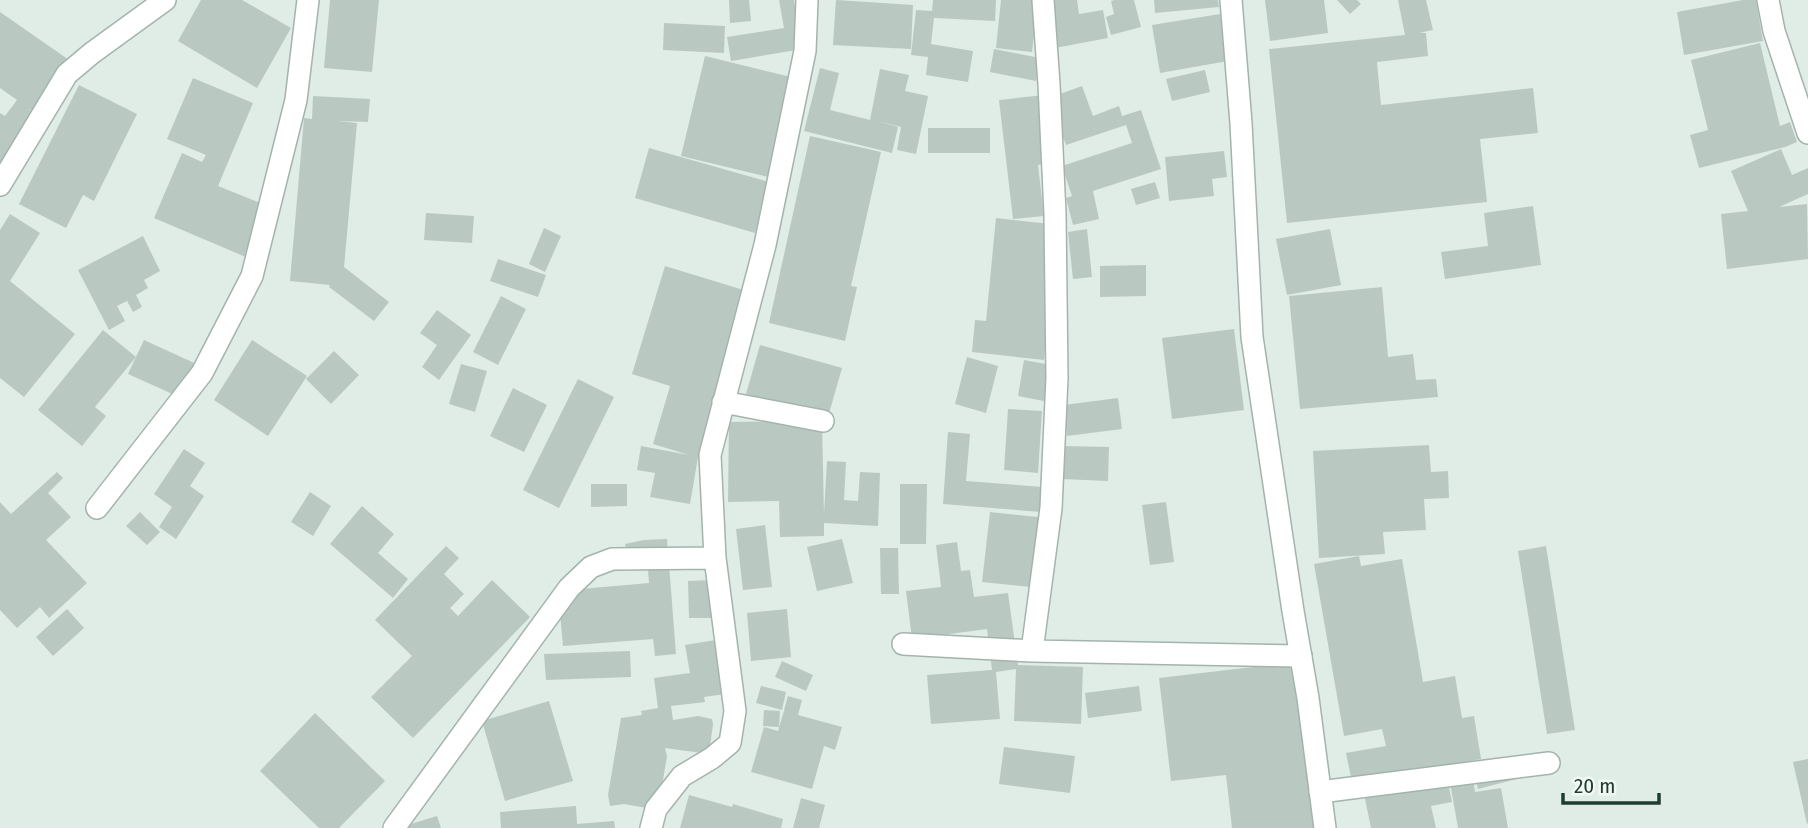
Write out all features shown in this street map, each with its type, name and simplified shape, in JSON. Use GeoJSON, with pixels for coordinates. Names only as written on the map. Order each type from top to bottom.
{"type":"FeatureCollection","features":[{"type":"Feature","properties":{"kind":"street"},"geometry":{"type":"LineString","coordinates":[[0,185],[67,74],[164,0]]}},
{"type":"Feature","properties":{"kind":"street"},"geometry":{"type":"LineString","coordinates":[[97,508],[202,373],[252,276],[296,100],[308,0]]}},
{"type":"Feature","properties":{"kind":"street"},"geometry":{"type":"LineString","coordinates":[[651,828],[656,810],[682,776],[712,758],[730,743],[735,711],[715,558],[709,455],[765,245],[805,51],[807,0]]}},
{"type":"Feature","properties":{"kind":"street"},"geometry":{"type":"LineString","coordinates":[[1032,651],[1051,509],[1057,378],[1055,214],[1043,0]]}},
{"type":"Feature","properties":{"kind":"street"},"geometry":{"type":"LineString","coordinates":[[1231,0],[1241,123],[1252,337],[1308,698],[1325,828]]}},
{"type":"Feature","properties":{"kind":"street"},"geometry":{"type":"LineString","coordinates":[[1768,0],[1774,31],[1808,134]]}},
{"type":"Feature","properties":{"kind":"street"},"geometry":{"type":"LineString","coordinates":[[723,402],[823,421]]}},
{"type":"Feature","properties":{"kind":"street"},"geometry":{"type":"LineString","coordinates":[[394,828],[569,588],[591,567],[612,559],[715,558]]}},
{"type":"Feature","properties":{"kind":"street"},"geometry":{"type":"LineString","coordinates":[[902,645],[1032,651],[1301,656]]}},
{"type":"Feature","properties":{"kind":"street"},"geometry":{"type":"LineString","coordinates":[[1320,792],[1549,763]]}},
{"type":"Feature","properties":{"kind":"building"},"geometry":{"type":"Polygon","coordinates":[[[201,0],[242,0],[291,28],[257,88],[178,41],[201,0]]]}},
{"type":"Feature","properties":{"kind":"building"},"geometry":{"type":"Polygon","coordinates":[[[330,0],[379,0],[372,72],[324,68],[330,0]]]}},
{"type":"Feature","properties":{"kind":"building"},"geometry":{"type":"Polygon","coordinates":[[[729,0],[749,0],[751,21],[730,23],[729,0]]]}},
{"type":"Feature","properties":{"kind":"building"},"geometry":{"type":"Polygon","coordinates":[[[779,0],[794,0],[802,49],[731,61],[727,37],[784,28],[779,0]]]}},
{"type":"Feature","properties":{"kind":"building"},"geometry":{"type":"Polygon","coordinates":[[[836,0],[913,5],[911,49],[833,45],[836,0]]]}},
{"type":"Feature","properties":{"kind":"building"},"geometry":{"type":"Polygon","coordinates":[[[933,0],[996,0],[995,21],[934,18],[931,44],[973,51],[968,82],[926,75],[928,57],[911,55],[916,10],[932,11],[933,0]]]}},
{"type":"Feature","properties":{"kind":"building"},"geometry":{"type":"Polygon","coordinates":[[[1001,0],[1038,0],[1032,52],[996,48],[1001,0]]]}},
{"type":"Feature","properties":{"kind":"building"},"geometry":{"type":"Polygon","coordinates":[[[1046,0],[1077,0],[1079,14],[1103,10],[1108,38],[1055,48],[1046,0]]]}},
{"type":"Feature","properties":{"kind":"building"},"geometry":{"type":"Polygon","coordinates":[[[1134,0],[1141,27],[1111,35],[1106,17],[1114,14],[1111,1],[1134,0]]]}},
{"type":"Feature","properties":{"kind":"building"},"geometry":{"type":"Polygon","coordinates":[[[1154,0],[1218,0],[1219,7],[1155,13],[1154,0]]]}},
{"type":"Feature","properties":{"kind":"building"},"geometry":{"type":"Polygon","coordinates":[[[1265,0],[1324,0],[1328,33],[1270,41],[1265,0]]]}},
{"type":"Feature","properties":{"kind":"building"},"geometry":{"type":"Polygon","coordinates":[[[1337,0],[1357,0],[1361,4],[1350,14],[1337,0]]]}},
{"type":"Feature","properties":{"kind":"building"},"geometry":{"type":"Polygon","coordinates":[[[1398,0],[1426,0],[1433,30],[1419,33],[1426,33],[1428,56],[1377,62],[1381,105],[1533,88],[1538,133],[1480,139],[1487,202],[1287,223],[1269,49],[1405,35],[1398,0]]]}},
{"type":"Feature","properties":{"kind":"building"},"geometry":{"type":"Polygon","coordinates":[[[1756,0],[1763,41],[1684,55],[1677,12],[1756,0]]]}},
{"type":"Feature","properties":{"kind":"building"},"geometry":{"type":"Polygon","coordinates":[[[0,12],[72,62],[37,114],[26,108],[35,114],[0,170],[0,113],[5,116],[17,100],[0,88],[0,12]]]}},
{"type":"Feature","properties":{"kind":"building"},"geometry":{"type":"Polygon","coordinates":[[[1220,14],[1228,61],[1160,73],[1152,25],[1220,14]]]}},
{"type":"Feature","properties":{"kind":"building"},"geometry":{"type":"Polygon","coordinates":[[[664,23],[725,26],[724,53],[663,50],[664,23]]]}},
{"type":"Feature","properties":{"kind":"building"},"geometry":{"type":"Polygon","coordinates":[[[1760,43],[1780,126],[1790,122],[1797,142],[1699,168],[1690,135],[1708,130],[1691,60],[1760,43]]]}},
{"type":"Feature","properties":{"kind":"building"},"geometry":{"type":"Polygon","coordinates":[[[994,49],[1040,58],[1036,81],[990,72],[994,49]]]}},
{"type":"Feature","properties":{"kind":"building"},"geometry":{"type":"Polygon","coordinates":[[[705,56],[795,78],[772,178],[681,156],[705,56]]]}},
{"type":"Feature","properties":{"kind":"building"},"geometry":{"type":"Polygon","coordinates":[[[820,68],[839,73],[830,110],[870,120],[880,69],[909,75],[905,91],[928,96],[916,154],[897,150],[901,127],[877,121],[898,127],[892,153],[804,131],[820,68]]]}},
{"type":"Feature","properties":{"kind":"building"},"geometry":{"type":"Polygon","coordinates":[[[1205,70],[1210,92],[1172,101],[1166,79],[1205,70]]]}},
{"type":"Feature","properties":{"kind":"building"},"geometry":{"type":"Polygon","coordinates":[[[193,78],[253,103],[218,186],[270,207],[248,258],[154,218],[182,153],[202,162],[206,155],[167,139],[193,78]]]}},
{"type":"Feature","properties":{"kind":"building"},"geometry":{"type":"Polygon","coordinates":[[[79,85],[137,114],[94,201],[83,195],[66,228],[19,204],[79,85]]]}},
{"type":"Feature","properties":{"kind":"building"},"geometry":{"type":"Polygon","coordinates":[[[1082,86],[1093,116],[1119,106],[1122,116],[1141,110],[1161,169],[1093,191],[1099,219],[1073,225],[1066,198],[1072,196],[1062,166],[1132,143],[1126,125],[1066,145],[1049,98],[1082,86]]]}},
{"type":"Feature","properties":{"kind":"building"},"geometry":{"type":"Polygon","coordinates":[[[1044,95],[1051,163],[1038,165],[1044,216],[1013,219],[999,100],[1044,95]]]}},
{"type":"Feature","properties":{"kind":"building"},"geometry":{"type":"Polygon","coordinates":[[[313,96],[370,99],[368,122],[337,121],[357,123],[344,267],[389,302],[374,321],[329,287],[330,285],[290,281],[304,118],[312,119],[313,96]]]}},
{"type":"Feature","properties":{"kind":"building"},"geometry":{"type":"Polygon","coordinates":[[[928,128],[990,128],[990,153],[928,153],[928,128]]]}},
{"type":"Feature","properties":{"kind":"building"},"geometry":{"type":"Polygon","coordinates":[[[810,136],[881,152],[851,286],[857,287],[845,341],[769,323],[810,136]]]}},
{"type":"Feature","properties":{"kind":"building"},"geometry":{"type":"Polygon","coordinates":[[[649,148],[769,182],[755,233],[635,198],[649,148]]]}},
{"type":"Feature","properties":{"kind":"building"},"geometry":{"type":"Polygon","coordinates":[[[1781,149],[1792,175],[1808,168],[1808,194],[1779,207],[1807,204],[1808,259],[1727,269],[1721,214],[1748,211],[1731,171],[1781,149]]]}},
{"type":"Feature","properties":{"kind":"building"},"geometry":{"type":"Polygon","coordinates":[[[1224,151],[1227,177],[1212,179],[1214,196],[1169,201],[1165,157],[1224,151]]]}},
{"type":"Feature","properties":{"kind":"building"},"geometry":{"type":"Polygon","coordinates":[[[1155,182],[1160,198],[1136,205],[1131,189],[1155,182]]]}},
{"type":"Feature","properties":{"kind":"building"},"geometry":{"type":"Polygon","coordinates":[[[1533,206],[1541,265],[1445,279],[1441,252],[1488,246],[1484,213],[1533,206]]]}},
{"type":"Feature","properties":{"kind":"building"},"geometry":{"type":"Polygon","coordinates":[[[426,213],[474,216],[472,243],[424,240],[426,213]]]}},
{"type":"Feature","properties":{"kind":"building"},"geometry":{"type":"Polygon","coordinates":[[[10,214],[40,233],[10,281],[75,334],[24,397],[0,378],[0,230],[10,214]]]}},
{"type":"Feature","properties":{"kind":"building"},"geometry":{"type":"Polygon","coordinates":[[[996,218],[1050,224],[1055,253],[1044,360],[972,352],[975,320],[986,321],[996,218]]]}},
{"type":"Feature","properties":{"kind":"building"},"geometry":{"type":"Polygon","coordinates":[[[544,228],[561,236],[545,272],[529,264],[544,228]]]}},
{"type":"Feature","properties":{"kind":"building"},"geometry":{"type":"Polygon","coordinates":[[[1087,229],[1092,277],[1073,279],[1068,232],[1087,229]]]}},
{"type":"Feature","properties":{"kind":"building"},"geometry":{"type":"Polygon","coordinates":[[[1330,229],[1341,285],[1287,295],[1276,239],[1330,229]]]}},
{"type":"Feature","properties":{"kind":"building"},"geometry":{"type":"Polygon","coordinates":[[[143,236],[160,271],[144,280],[148,288],[136,295],[142,307],[133,312],[127,301],[117,306],[125,321],[109,330],[78,270],[143,236]]]}},
{"type":"Feature","properties":{"kind":"building"},"geometry":{"type":"Polygon","coordinates":[[[498,259],[546,275],[538,297],[490,281],[498,259]]]}},
{"type":"Feature","properties":{"kind":"building"},"geometry":{"type":"Polygon","coordinates":[[[1146,265],[1146,296],[1100,297],[1100,266],[1146,265]]]}},
{"type":"Feature","properties":{"kind":"building"},"geometry":{"type":"Polygon","coordinates":[[[665,266],[750,292],[700,458],[698,457],[690,504],[650,497],[655,473],[637,470],[641,446],[689,455],[653,444],[670,386],[632,374],[665,266]]]}},
{"type":"Feature","properties":{"kind":"building"},"geometry":{"type":"Polygon","coordinates":[[[1382,287],[1388,357],[1413,354],[1416,380],[1436,379],[1438,397],[1300,409],[1289,296],[1382,287]]]}},
{"type":"Feature","properties":{"kind":"building"},"geometry":{"type":"Polygon","coordinates":[[[501,296],[526,309],[498,365],[473,352],[501,296]]]}},
{"type":"Feature","properties":{"kind":"building"},"geometry":{"type":"Polygon","coordinates":[[[437,310],[471,335],[439,380],[422,367],[437,345],[420,333],[437,310]]]}},
{"type":"Feature","properties":{"kind":"building"},"geometry":{"type":"Polygon","coordinates":[[[1234,329],[1244,410],[1172,419],[1162,338],[1234,329]]]}},
{"type":"Feature","properties":{"kind":"building"},"geometry":{"type":"Polygon","coordinates":[[[103,330],[136,357],[95,407],[106,416],[82,446],[38,410],[103,330]]]}},
{"type":"Feature","properties":{"kind":"building"},"geometry":{"type":"Polygon","coordinates":[[[144,340],[203,367],[188,401],[128,374],[144,340]]]}},
{"type":"Feature","properties":{"kind":"building"},"geometry":{"type":"Polygon","coordinates":[[[252,340],[307,376],[268,436],[214,400],[252,340]]]}},
{"type":"Feature","properties":{"kind":"building"},"geometry":{"type":"Polygon","coordinates":[[[760,345],[842,368],[828,417],[746,394],[760,345]]]}},
{"type":"Feature","properties":{"kind":"building"},"geometry":{"type":"Polygon","coordinates":[[[334,351],[359,375],[331,404],[306,379],[334,351]]]}},
{"type":"Feature","properties":{"kind":"building"},"geometry":{"type":"Polygon","coordinates":[[[967,357],[998,366],[986,413],[955,404],[967,357]]]}},
{"type":"Feature","properties":{"kind":"building"},"geometry":{"type":"Polygon","coordinates":[[[1024,360],[1056,366],[1049,402],[1018,396],[1024,360]]]}},
{"type":"Feature","properties":{"kind":"building"},"geometry":{"type":"Polygon","coordinates":[[[461,364],[487,371],[475,412],[449,404],[461,364]]]}},
{"type":"Feature","properties":{"kind":"building"},"geometry":{"type":"Polygon","coordinates":[[[578,379],[614,397],[559,508],[523,490],[578,379]]]}},
{"type":"Feature","properties":{"kind":"building"},"geometry":{"type":"Polygon","coordinates":[[[513,388],[547,405],[524,452],[490,436],[513,388]]]}},
{"type":"Feature","properties":{"kind":"building"},"geometry":{"type":"Polygon","coordinates":[[[1118,398],[1122,429],[1067,436],[1064,405],[1118,398]]]}},
{"type":"Feature","properties":{"kind":"building"},"geometry":{"type":"Polygon","coordinates":[[[1008,409],[1042,411],[1038,473],[1004,470],[1008,409]]]}},
{"type":"Feature","properties":{"kind":"building"},"geometry":{"type":"Polygon","coordinates":[[[822,421],[824,514],[827,461],[846,462],[844,500],[858,501],[860,472],[880,473],[878,526],[824,523],[824,536],[780,537],[779,501],[728,502],[729,422],[822,421]]]}},
{"type":"Feature","properties":{"kind":"building"},"geometry":{"type":"Polygon","coordinates":[[[948,432],[970,434],[966,481],[1043,487],[1041,512],[943,504],[948,432]]]}},
{"type":"Feature","properties":{"kind":"building"},"geometry":{"type":"Polygon","coordinates":[[[1429,445],[1431,472],[1448,471],[1449,498],[1424,499],[1426,530],[1383,532],[1385,554],[1319,558],[1313,451],[1429,445]]]}},
{"type":"Feature","properties":{"kind":"building"},"geometry":{"type":"Polygon","coordinates":[[[1062,446],[1109,447],[1108,481],[1061,479],[1062,446]]]}},
{"type":"Feature","properties":{"kind":"building"},"geometry":{"type":"Polygon","coordinates":[[[184,449],[205,463],[190,486],[204,496],[176,539],[159,527],[172,507],[154,494],[184,449]]]}},
{"type":"Feature","properties":{"kind":"building"},"geometry":{"type":"Polygon","coordinates":[[[57,472],[63,478],[48,493],[71,517],[46,540],[87,583],[49,618],[40,607],[17,628],[0,610],[0,502],[11,514],[57,472]]]}},
{"type":"Feature","properties":{"kind":"building"},"geometry":{"type":"Polygon","coordinates":[[[591,484],[627,484],[627,506],[591,507],[591,484]]]}},
{"type":"Feature","properties":{"kind":"building"},"geometry":{"type":"Polygon","coordinates":[[[900,484],[927,484],[926,544],[900,544],[900,484]]]}},
{"type":"Feature","properties":{"kind":"building"},"geometry":{"type":"Polygon","coordinates":[[[310,492],[331,506],[313,536],[291,522],[310,492]]]}},
{"type":"Feature","properties":{"kind":"building"},"geometry":{"type":"Polygon","coordinates":[[[1166,502],[1174,562],[1150,565],[1142,505],[1166,502]]]}},
{"type":"Feature","properties":{"kind":"building"},"geometry":{"type":"Polygon","coordinates":[[[362,506],[394,534],[378,553],[408,579],[393,598],[330,544],[362,506]]]}},
{"type":"Feature","properties":{"kind":"building"},"geometry":{"type":"Polygon","coordinates":[[[140,512],[160,532],[147,545],[126,526],[140,512]]]}},
{"type":"Feature","properties":{"kind":"building"},"geometry":{"type":"Polygon","coordinates":[[[990,512],[1048,518],[1041,588],[982,582],[990,512]]]}},
{"type":"Feature","properties":{"kind":"building"},"geometry":{"type":"Polygon","coordinates":[[[765,525],[772,587],[743,590],[736,529],[765,525]]]}},
{"type":"Feature","properties":{"kind":"building"},"geometry":{"type":"Polygon","coordinates":[[[667,539],[676,654],[655,656],[653,639],[563,646],[558,591],[649,583],[647,557],[629,561],[625,544],[667,539]]]}},
{"type":"Feature","properties":{"kind":"building"},"geometry":{"type":"Polygon","coordinates":[[[842,539],[853,583],[817,591],[807,547],[842,539]]]}},
{"type":"Feature","properties":{"kind":"building"},"geometry":{"type":"Polygon","coordinates":[[[957,542],[961,571],[970,570],[974,597],[1008,593],[1018,665],[1083,667],[1081,724],[1014,721],[1016,669],[996,672],[1000,719],[931,724],[927,675],[992,670],[987,629],[912,639],[906,591],[941,587],[936,545],[957,542]]]}},
{"type":"Feature","properties":{"kind":"building"},"geometry":{"type":"Polygon","coordinates":[[[446,546],[459,558],[444,574],[464,594],[450,608],[458,616],[492,580],[530,617],[413,738],[371,697],[412,656],[375,620],[446,546]]]}},
{"type":"Feature","properties":{"kind":"building"},"geometry":{"type":"Polygon","coordinates":[[[1546,546],[1575,730],[1547,734],[1518,551],[1546,546]]]}},
{"type":"Feature","properties":{"kind":"building"},"geometry":{"type":"Polygon","coordinates":[[[880,548],[898,548],[899,594],[881,594],[880,548]]]}},
{"type":"Feature","properties":{"kind":"building"},"geometry":{"type":"Polygon","coordinates":[[[1359,556],[1361,566],[1402,559],[1423,682],[1455,676],[1462,718],[1474,716],[1481,759],[1352,782],[1346,753],[1386,746],[1382,729],[1344,736],[1314,564],[1359,556]]]}},
{"type":"Feature","properties":{"kind":"building"},"geometry":{"type":"Polygon","coordinates":[[[713,580],[714,618],[689,618],[688,581],[713,580]]]}},
{"type":"Feature","properties":{"kind":"building"},"geometry":{"type":"Polygon","coordinates":[[[67,609],[84,628],[53,656],[36,637],[67,609]]]}},
{"type":"Feature","properties":{"kind":"building"},"geometry":{"type":"Polygon","coordinates":[[[787,609],[791,657],[751,661],[747,613],[787,609]]]}},
{"type":"Feature","properties":{"kind":"building"},"geometry":{"type":"Polygon","coordinates":[[[728,638],[733,693],[704,697],[705,702],[671,706],[673,720],[698,716],[712,719],[709,754],[665,748],[667,756],[658,810],[624,804],[610,806],[608,795],[621,718],[642,715],[641,711],[658,708],[654,678],[690,673],[685,645],[728,638]]]}},
{"type":"Feature","properties":{"kind":"building"},"geometry":{"type":"Polygon","coordinates":[[[630,651],[631,677],[546,680],[544,654],[630,651]]]}},
{"type":"Feature","properties":{"kind":"building"},"geometry":{"type":"Polygon","coordinates":[[[782,661],[813,675],[806,691],[775,677],[782,661]]]}},
{"type":"Feature","properties":{"kind":"building"},"geometry":{"type":"Polygon","coordinates":[[[1295,662],[1315,828],[1232,828],[1226,775],[1171,781],[1159,678],[1295,662]]]}},
{"type":"Feature","properties":{"kind":"building"},"geometry":{"type":"Polygon","coordinates":[[[761,686],[786,692],[782,710],[756,703],[761,686]]]}},
{"type":"Feature","properties":{"kind":"building"},"geometry":{"type":"Polygon","coordinates":[[[1139,686],[1142,711],[1088,718],[1085,693],[1139,686]]]}},
{"type":"Feature","properties":{"kind":"building"},"geometry":{"type":"Polygon","coordinates":[[[788,696],[802,700],[798,715],[842,727],[835,750],[824,746],[812,789],[751,772],[764,727],[778,731],[788,696]]]}},
{"type":"Feature","properties":{"kind":"building"},"geometry":{"type":"Polygon","coordinates":[[[549,701],[573,781],[505,801],[482,721],[549,701]]]}},
{"type":"Feature","properties":{"kind":"building"},"geometry":{"type":"Polygon","coordinates":[[[764,710],[780,711],[779,727],[763,726],[764,710]]]}},
{"type":"Feature","properties":{"kind":"building"},"geometry":{"type":"Polygon","coordinates":[[[315,713],[385,781],[339,828],[319,828],[260,771],[315,713]]]}},
{"type":"Feature","properties":{"kind":"building"},"geometry":{"type":"Polygon","coordinates":[[[1004,747],[1075,756],[1070,793],[999,784],[1004,747]]]}},
{"type":"Feature","properties":{"kind":"building"},"geometry":{"type":"Polygon","coordinates":[[[1808,759],[1808,823],[1807,824],[1793,762],[1808,759]]]}},
{"type":"Feature","properties":{"kind":"building"},"geometry":{"type":"Polygon","coordinates":[[[1515,762],[1520,778],[1478,789],[1474,772],[1515,762]]]}},
{"type":"Feature","properties":{"kind":"building"},"geometry":{"type":"Polygon","coordinates":[[[1472,773],[1475,792],[1501,788],[1508,828],[1458,828],[1449,777],[1472,773]]]}},
{"type":"Feature","properties":{"kind":"building"},"geometry":{"type":"Polygon","coordinates":[[[1447,777],[1452,802],[1431,806],[1436,828],[1371,828],[1364,794],[1447,777]]]}},
{"type":"Feature","properties":{"kind":"building"},"geometry":{"type":"Polygon","coordinates":[[[689,795],[732,807],[733,804],[783,819],[781,828],[680,828],[689,795]]]}},
{"type":"Feature","properties":{"kind":"building"},"geometry":{"type":"Polygon","coordinates":[[[801,798],[825,805],[819,828],[793,828],[801,798]]]}},
{"type":"Feature","properties":{"kind":"building"},"geometry":{"type":"Polygon","coordinates":[[[576,806],[577,824],[614,821],[615,828],[501,828],[500,812],[576,806]]]}},
{"type":"Feature","properties":{"kind":"building"},"geometry":{"type":"Polygon","coordinates":[[[437,816],[441,828],[401,828],[401,827],[437,816]]]}}]}
